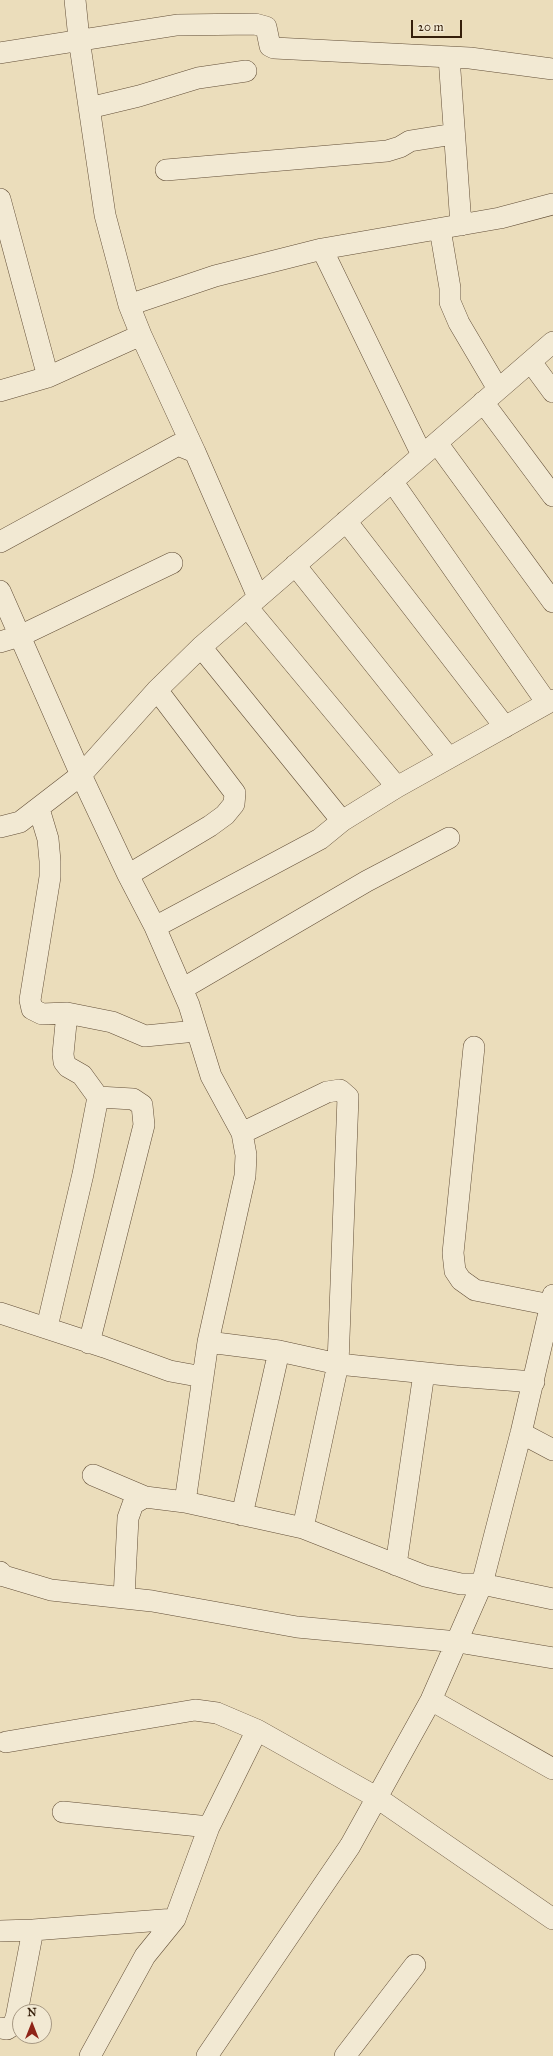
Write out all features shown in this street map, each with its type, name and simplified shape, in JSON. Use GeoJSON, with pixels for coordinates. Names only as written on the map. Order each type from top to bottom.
{"type":"FeatureCollection","features":[{"type":"Feature","properties":{"kind":"street"},"geometry":{"type":"LineString","coordinates":[[75,0],[79,39],[105,215],[129,305],[141,335],[195,452],[252,602],[397,787]]}},
{"type":"Feature","properties":{"kind":"street"},"geometry":{"type":"LineString","coordinates":[[0,53],[79,39],[177,25],[261,24],[266,27],[270,46],[274,48],[449,57],[509,62],[553,69]]}},
{"type":"Feature","properties":{"kind":"street"},"geometry":{"type":"LineString","coordinates":[[449,57],[461,225]]}},
{"type":"Feature","properties":{"kind":"street"},"geometry":{"type":"LineString","coordinates":[[89,108],[198,78],[246,72]]}},
{"type":"Feature","properties":{"kind":"street"},"geometry":{"type":"LineString","coordinates":[[166,170],[387,151],[400,147],[410,141],[454,134]]}},
{"type":"Feature","properties":{"kind":"street"},"geometry":{"type":"LineString","coordinates":[[0,200],[48,377]]}},
{"type":"Feature","properties":{"kind":"street"},"geometry":{"type":"LineString","coordinates":[[129,305],[215,276],[322,248],[440,229],[551,207]]}},
{"type":"Feature","properties":{"kind":"street"},"geometry":{"type":"LineString","coordinates":[[440,229],[450,288],[450,302],[491,396],[553,496]]}},
{"type":"Feature","properties":{"kind":"street"},"geometry":{"type":"LineString","coordinates":[[322,248],[429,449],[553,602]]}},
{"type":"Feature","properties":{"kind":"street"},"geometry":{"type":"LineString","coordinates":[[0,391],[48,377],[141,335]]}},
{"type":"Feature","properties":{"kind":"street"},"geometry":{"type":"LineString","coordinates":[[0,827],[20,822],[39,809],[81,775],[157,690],[201,647],[553,342]]}},
{"type":"Feature","properties":{"kind":"street"},"geometry":{"type":"LineString","coordinates":[[531,362],[553,392]]}},
{"type":"Feature","properties":{"kind":"street"},"geometry":{"type":"LineString","coordinates":[[0,542],[178,445],[195,452]]}},
{"type":"Feature","properties":{"kind":"street"},"geometry":{"type":"LineString","coordinates":[[155,927],[320,839],[342,820],[397,787],[550,702],[392,481]]}},
{"type":"Feature","properties":{"kind":"street"},"geometry":{"type":"LineString","coordinates":[[346,521],[506,727]]}},
{"type":"Feature","properties":{"kind":"street"},"geometry":{"type":"LineString","coordinates":[[10,639],[172,563]]}},
{"type":"Feature","properties":{"kind":"street"},"geometry":{"type":"LineString","coordinates":[[295,565],[449,758]]}},
{"type":"Feature","properties":{"kind":"street"},"geometry":{"type":"LineString","coordinates":[[0,590],[10,639],[81,775],[128,875],[155,927],[189,1006],[211,1076],[242,1133],[246,1155],[245,1176],[208,1342],[185,1502]]}},
{"type":"Feature","properties":{"kind":"street"},"geometry":{"type":"LineString","coordinates":[[201,647],[342,820]]}},
{"type":"Feature","properties":{"kind":"street"},"geometry":{"type":"LineString","coordinates":[[128,875],[225,816],[234,804],[235,793],[157,690]]}},
{"type":"Feature","properties":{"kind":"street"},"geometry":{"type":"LineString","coordinates":[[39,809],[48,839],[50,877],[30,1000],[32,1009],[42,1014],[67,1013],[112,1022],[146,1036],[196,1031]]}},
{"type":"Feature","properties":{"kind":"street"},"geometry":{"type":"LineString","coordinates":[[182,989],[367,881],[449,838]]}},
{"type":"Feature","properties":{"kind":"street"},"geometry":{"type":"LineString","coordinates":[[67,1013],[63,1054],[64,1062],[68,1067],[82,1075],[98,1096],[133,1099],[142,1105],[144,1125],[89,1343]]}},
{"type":"Feature","properties":{"kind":"street"},"geometry":{"type":"LineString","coordinates":[[207,2056],[350,1846],[376,1797],[432,1700],[482,1584],[534,1382],[549,1333],[552,1300],[475,1290],[461,1280],[455,1271],[453,1253],[474,1048]]}},
{"type":"Feature","properties":{"kind":"street"},"geometry":{"type":"LineString","coordinates":[[242,1133],[327,1092],[340,1090],[348,1096],[338,1364],[303,1528]]}},
{"type":"Feature","properties":{"kind":"street"},"geometry":{"type":"LineString","coordinates":[[47,1327],[83,1174],[98,1096]]}},
{"type":"Feature","properties":{"kind":"street"},"geometry":{"type":"LineString","coordinates":[[0,1313],[47,1327],[170,1371],[203,1377]]}},
{"type":"Feature","properties":{"kind":"street"},"geometry":{"type":"LineString","coordinates":[[208,1342],[280,1351],[338,1364],[534,1382]]}},
{"type":"Feature","properties":{"kind":"street"},"geometry":{"type":"LineString","coordinates":[[242,1515],[280,1351]]}},
{"type":"Feature","properties":{"kind":"street"},"geometry":{"type":"LineString","coordinates":[[396,1564],[424,1373]]}},
{"type":"Feature","properties":{"kind":"street"},"geometry":{"type":"LineString","coordinates":[[521,1433],[553,1450]]}},
{"type":"Feature","properties":{"kind":"street"},"geometry":{"type":"LineString","coordinates":[[93,1475],[145,1497],[185,1502],[303,1528],[425,1576],[462,1584],[482,1584],[553,1599]]}},
{"type":"Feature","properties":{"kind":"street"},"geometry":{"type":"LineString","coordinates":[[124,1598],[128,1518],[133,1504],[145,1497]]}},
{"type":"Feature","properties":{"kind":"street"},"geometry":{"type":"LineString","coordinates":[[0,1572],[4,1576],[51,1590],[152,1601],[297,1627],[458,1642],[553,1658]]}},
{"type":"Feature","properties":{"kind":"street"},"geometry":{"type":"LineString","coordinates":[[432,1700],[553,1769]]}},
{"type":"Feature","properties":{"kind":"street"},"geometry":{"type":"LineString","coordinates":[[6,1742],[195,1710],[217,1713],[257,1730],[376,1797],[553,1919]]}},
{"type":"Feature","properties":{"kind":"street"},"geometry":{"type":"LineString","coordinates":[[90,2056],[146,1956],[176,1919],[209,1827],[257,1730]]}},
{"type":"Feature","properties":{"kind":"street"},"geometry":{"type":"LineString","coordinates":[[63,1812],[209,1827]]}},
{"type":"Feature","properties":{"kind":"street"},"geometry":{"type":"LineString","coordinates":[[0,1931],[33,1930],[176,1919]]}},
{"type":"Feature","properties":{"kind":"street"},"geometry":{"type":"LineString","coordinates":[[0,2028],[7,2029],[13,2025],[16,2018],[33,1930]]}},
{"type":"Feature","properties":{"kind":"street"},"geometry":{"type":"LineString","coordinates":[[345,2056],[416,1965]]}}]}
